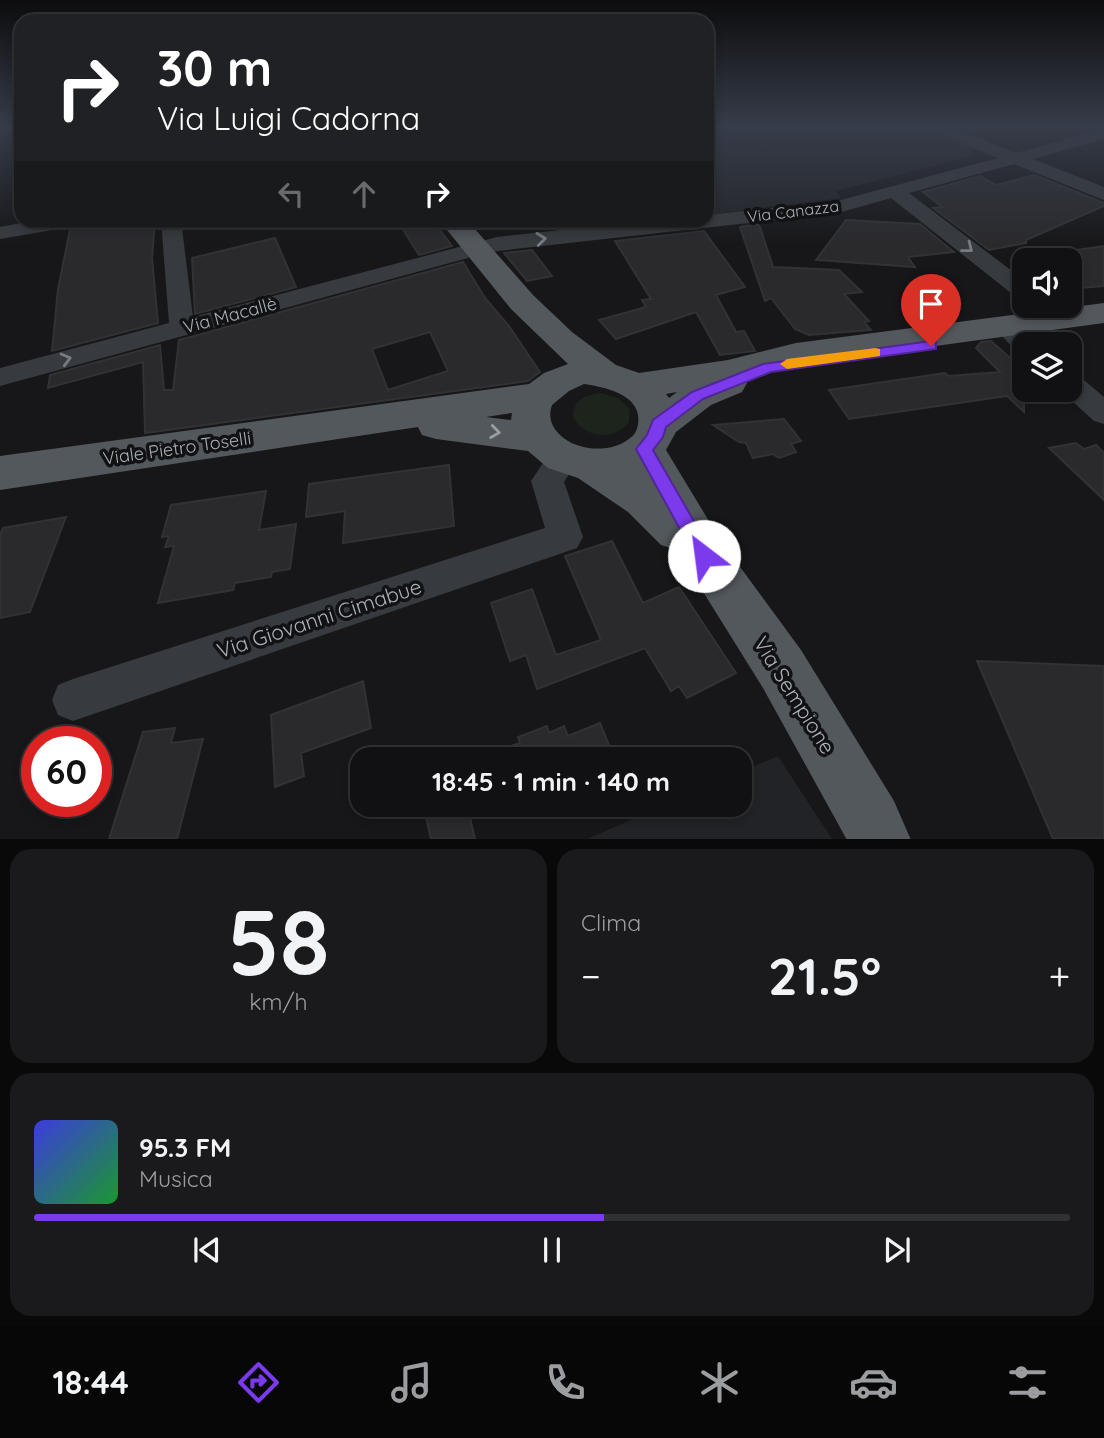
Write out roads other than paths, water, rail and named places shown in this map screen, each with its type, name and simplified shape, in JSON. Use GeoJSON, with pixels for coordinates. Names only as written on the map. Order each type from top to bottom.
{"type":"FeatureCollection","features":[{"type":"Feature","properties":{"kind":"main road"},"geometry":{"type":"LineString","coordinates":[[456,228],[467,251],[498,277],[550,332],[603,373]]}},
{"type":"Feature","properties":{"kind":"main road"},"geometry":{"type":"LineString","coordinates":[[498,277],[543,352],[544,390]]}},
{"type":"Feature","properties":{"kind":"main road"},"geometry":{"type":"LineString","coordinates":[[1082,313],[1104,313]]}},
{"type":"Feature","properties":{"kind":"main road"},"geometry":{"type":"LineString","coordinates":[[638,386],[728,372],[796,354],[1020,318]]}},
{"type":"Feature","properties":{"kind":"main road"},"geometry":{"type":"LineString","coordinates":[[1059,332],[1104,323]]}},
{"type":"Feature","properties":{"kind":"main road"},"geometry":{"type":"LineString","coordinates":[[652,436],[655,405],[638,386],[623,377],[583,372],[565,376],[544,390],[532,409],[532,424],[564,453],[610,463],[630,458],[698,396],[769,367],[1012,341]]}},
{"type":"Feature","properties":{"kind":"main road","name":"Viale Pietro Toselli"},"geometry":{"type":"LineString","coordinates":[[0,473],[354,424],[544,390]]}},
{"type":"Feature","properties":{"kind":"main road","name":"Viale Pietro Toselli"},"geometry":{"type":"LineString","coordinates":[[354,424],[453,425],[564,453]]}},
{"type":"Feature","properties":{"kind":"main road","name":"Via Sempione"},"geometry":{"type":"LineString","coordinates":[[652,436],[704,556],[782,669],[879,839]]}},
{"type":"Feature","properties":{"kind":"main road","name":"Via Sempione"},"geometry":{"type":"LineString","coordinates":[[564,453],[643,499],[704,556]]}},
{"type":"Feature","properties":{"kind":"street","name":"Via Canazza"},"geometry":{"type":"LineString","coordinates":[[714,220],[838,207],[984,166]]}},
{"type":"Feature","properties":{"kind":"street"},"geometry":{"type":"LineString","coordinates":[[1034,166],[1104,194]]}},
{"type":"Feature","properties":{"kind":"street"},"geometry":{"type":"LineString","coordinates":[[894,191],[1012,283]]}},
{"type":"Feature","properties":{"kind":"street"},"geometry":{"type":"LineString","coordinates":[[838,207],[933,220]]}},
{"type":"Feature","properties":{"kind":"street"},"geometry":{"type":"LineString","coordinates":[[0,233],[29,228]]}},
{"type":"Feature","properties":{"kind":"street"},"geometry":{"type":"LineString","coordinates":[[172,228],[182,327]]}},
{"type":"Feature","properties":{"kind":"street","name":"Via Canazza"},"geometry":{"type":"LineString","coordinates":[[467,251],[497,243],[639,228]]}},
{"type":"Feature","properties":{"kind":"street","name":"Via Macallè"},"geometry":{"type":"LineString","coordinates":[[0,377],[467,251]]}},
{"type":"Feature","properties":{"kind":"street"},"geometry":{"type":"LineString","coordinates":[[1082,394],[1104,413]]}},
{"type":"Feature","properties":{"kind":"street","name":"Via Giovanni Cimabue"},"geometry":{"type":"LineString","coordinates":[[73,700],[565,537],[547,481],[564,453]]}}]}
